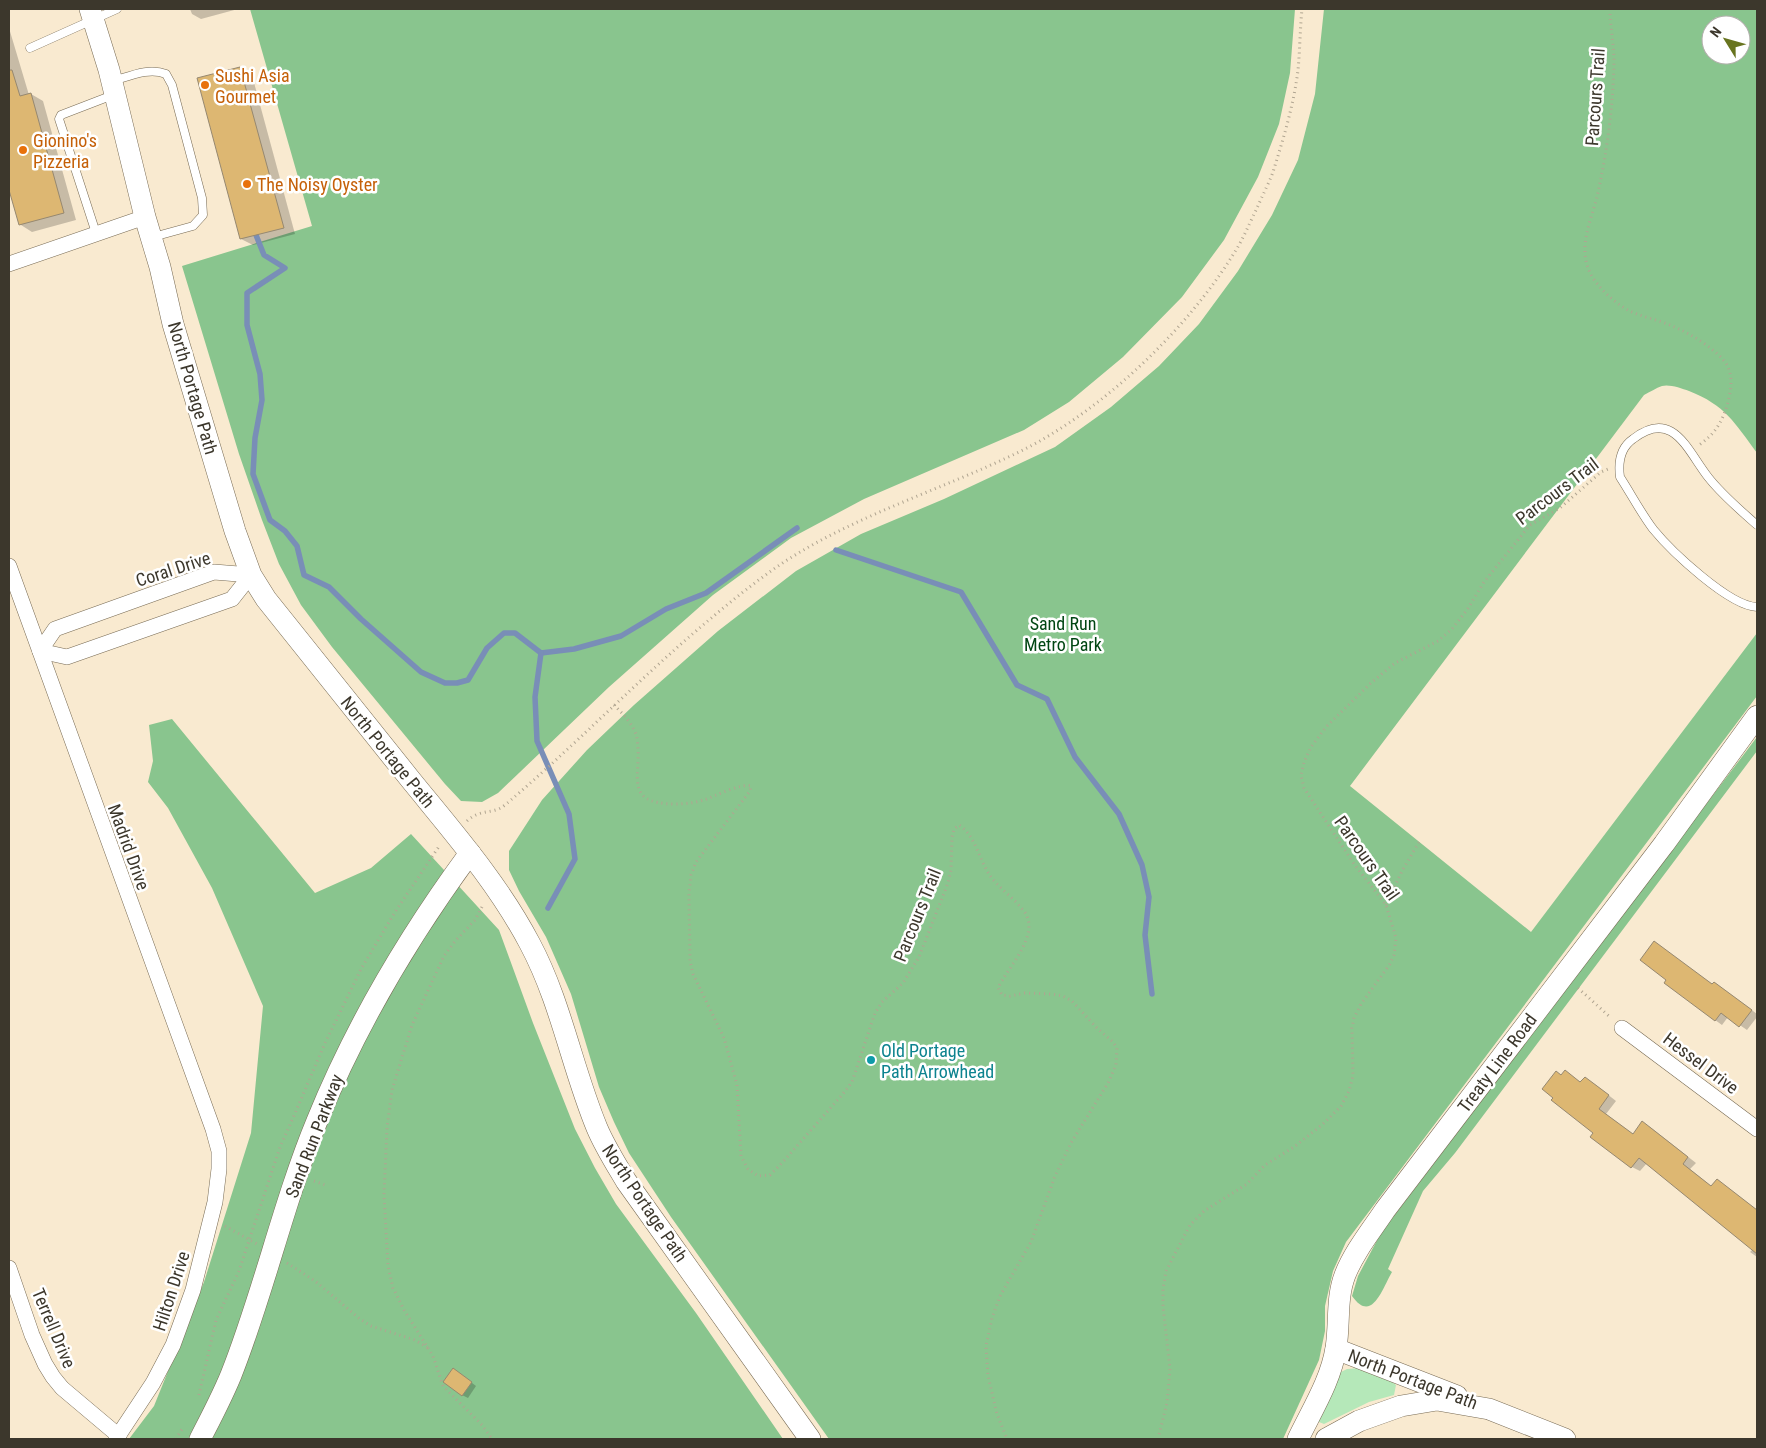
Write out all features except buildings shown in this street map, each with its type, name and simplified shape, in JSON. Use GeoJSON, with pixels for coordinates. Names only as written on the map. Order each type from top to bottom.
{"type":"FeatureCollection","features":[{"type":"Feature","properties":{"kind":"main road","name":"North Portage Path"},"geometry":{"type":"LineString","coordinates":[[92,15],[113,88],[173,324],[235,531],[251,575],[266,599],[470,853],[508,905],[542,968],[591,1110],[610,1154],[659,1228],[810,1439]]}},
{"type":"Feature","properties":{"kind":"main road","name":"Treaty Line Road"},"geometry":{"type":"LineString","coordinates":[[1298,1439],[1327,1379],[1336,1349],[1344,1276],[1356,1253],[1384,1210],[1664,844],[1757,716]]}},
{"type":"Feature","properties":{"kind":"main road","name":"Sand Run Parkway"},"geometry":{"type":"LineString","coordinates":[[200,1439],[232,1373],[317,1121],[346,1055],[410,940],[432,905],[470,853]]}},
{"type":"Feature","properties":{"kind":"main road","name":"North Portage Path"},"geometry":{"type":"LineString","coordinates":[[1336,1349],[1565,1439]]}},
{"type":"Feature","properties":{"kind":"main road","name":"North Portage Path"},"geometry":{"type":"LineString","coordinates":[[1326,1439],[1360,1421],[1401,1406],[1437,1400],[1489,1409]]}},
{"type":"Feature","properties":{"kind":"street"},"geometry":{"type":"LineString","coordinates":[[9,264],[145,217]]}},
{"type":"Feature","properties":{"kind":"street","name":"Madrid Drive"},"geometry":{"type":"LineString","coordinates":[[9,566],[216,1140]]}},
{"type":"Feature","properties":{"kind":"street","name":"Coral Drive"},"geometry":{"type":"LineString","coordinates":[[40,651],[55,630],[195,578],[214,572],[251,575]]}},
{"type":"Feature","properties":{"kind":"street"},"geometry":{"type":"LineString","coordinates":[[40,651],[67,657],[232,599],[251,575]]}},
{"type":"Feature","properties":{"kind":"street","name":"Hessel Drive"},"geometry":{"type":"LineString","coordinates":[[1622,1028],[1757,1129]]}},
{"type":"Feature","properties":{"kind":"street","name":"Hilton Drive"},"geometry":{"type":"LineString","coordinates":[[117,1438],[153,1383],[173,1345],[193,1290],[215,1202],[219,1169],[216,1140]]}},
{"type":"Feature","properties":{"kind":"street","name":"Terrell Drive"},"geometry":{"type":"LineString","coordinates":[[9,1268],[32,1335],[53,1377],[62,1388],[117,1438]]}},
{"type":"Feature","properties":{"kind":"lane"},"geometry":{"type":"LineString","coordinates":[[30,48],[92,15],[117,9]]}},
{"type":"Feature","properties":{"kind":"lane"},"geometry":{"type":"LineString","coordinates":[[96,234],[59,119],[62,114],[142,72],[157,70],[166,74],[172,85],[202,198],[203,215],[193,226],[151,237]]}},
{"type":"Feature","properties":{"kind":"lane"},"geometry":{"type":"LineString","coordinates":[[1757,525],[1730,501],[1707,476],[1681,438],[1671,431],[1663,428],[1653,428],[1641,433],[1628,442],[1621,453],[1619,463],[1620,476],[1653,528],[1678,555],[1732,598],[1744,604],[1757,607]]}},
{"type":"Feature","properties":{"kind":"path"},"geometry":{"type":"LineString","coordinates":[[501,808],[573,744],[651,670],[736,597],[782,563],[827,536],[1021,451],[1052,435],[1095,405],[1143,363],[1194,309],[1220,275],[1240,243],[1272,174],[1297,73],[1302,9]]}},
{"type":"Feature","properties":{"kind":"path","name":"Parcours Trail"},"geometry":{"type":"LineString","coordinates":[[1610,9],[1614,60],[1610,117],[1604,166],[1586,231],[1584,249],[1592,276],[1613,300],[1627,309],[1672,326],[1696,339],[1720,356],[1728,366],[1731,378],[1730,394],[1725,415],[1718,428],[1709,438],[1690,450]]}},
{"type":"Feature","properties":{"kind":"path","name":"Parcours Trail"},"geometry":{"type":"LineString","coordinates":[[1158,1439],[1167,1403],[1170,1368],[1163,1306],[1163,1288],[1166,1271],[1190,1225],[1204,1211],[1248,1184],[1265,1165],[1294,1147],[1324,1124],[1340,1106],[1349,1090],[1353,1076],[1352,1028],[1354,1018],[1361,1004],[1390,964],[1394,955],[1396,938],[1386,905],[1354,864],[1304,788],[1301,775],[1304,762],[1311,747],[1326,727],[1396,663],[1438,641],[1452,629],[1467,610],[1484,582],[1530,525],[1560,508],[1600,472],[1619,463]]}},
{"type":"Feature","properties":{"kind":"path","name":"Parcours Trail"},"geometry":{"type":"LineString","coordinates":[[614,705],[630,722],[637,738],[638,791],[645,799],[661,803],[689,803],[744,786],[751,786],[750,791],[696,862],[691,875],[689,893],[690,961],[693,974],[724,1038],[736,1085],[741,1156],[748,1169],[758,1176],[770,1175],[782,1164],[852,1082],[875,1013],[882,1002],[903,983],[919,957],[948,883],[951,870],[952,837],[954,829],[959,825],[972,840],[989,875],[1025,912],[1029,923],[1027,936],[1021,952],[998,988],[1002,995],[1010,996],[1025,993],[1052,994],[1072,1000],[1117,1048],[1116,1065],[1108,1083],[1071,1143],[1055,1176],[1031,1242],[1000,1296],[992,1318],[986,1346],[988,1376],[997,1414],[1007,1439]]}},
{"type":"Feature","properties":{"kind":"path"},"geometry":{"type":"LineString","coordinates":[[1386,905],[1402,871],[1419,842]]}},
{"type":"Feature","properties":{"kind":"path"},"geometry":{"type":"LineString","coordinates":[[482,907],[475,920],[444,956],[412,1025],[392,1090],[387,1128],[384,1195],[388,1266],[392,1288],[434,1356],[443,1386],[482,1424],[492,1439]]}},
{"type":"Feature","properties":{"kind":"path"},"geometry":{"type":"LineString","coordinates":[[1563,975],[1622,1028]]}},
{"type":"Feature","properties":{"kind":"path"},"geometry":{"type":"LineString","coordinates":[[210,1221],[238,1232],[316,1281],[360,1319],[371,1326],[415,1340],[429,1348]]}},
{"type":"Feature","properties":{"kind":"green space"},"geometry":{"type":"Polygon","coordinates":[[[250,9],[1295,9],[1290,73],[1279,124],[1258,177],[1224,240],[1182,297],[1123,357],[1069,402],[1024,430],[864,499],[791,538],[713,595],[609,687],[498,793],[482,802],[461,801],[445,784],[332,647],[301,605],[279,564],[262,520],[239,454],[182,266],[312,226],[250,9]]]}},
{"type":"Feature","properties":{"kind":"green space","name":"Sand Run Metro Park"},"geometry":{"type":"Polygon","coordinates":[[[1324,9],[1757,9],[1757,453],[1728,416],[1712,402],[1701,396],[1668,386],[1660,387],[1644,395],[1350,786],[1531,932],[1757,633],[1757,696],[1346,1242],[1333,1271],[1325,1306],[1325,1331],[1319,1360],[1283,1439],[829,1439],[671,1217],[629,1153],[599,1087],[571,994],[546,937],[509,870],[509,851],[542,800],[587,750],[634,705],[718,631],[796,571],[861,534],[944,499],[1055,447],[1111,407],[1159,366],[1199,324],[1238,271],[1272,215],[1298,160],[1315,94],[1324,9]]]}},
{"type":"Feature","properties":{"kind":"green space"},"geometry":{"type":"Polygon","coordinates":[[[172,719],[315,893],[371,868],[411,834],[499,930],[575,1129],[595,1168],[616,1204],[696,1313],[783,1439],[129,1439],[154,1406],[204,1282],[251,1133],[263,1006],[212,888],[168,808],[148,782],[153,761],[149,725],[172,719]]]}},
{"type":"Feature","properties":{"kind":"green space"},"geometry":{"type":"Polygon","coordinates":[[[1757,737],[1757,751],[1455,1153],[1423,1191],[1388,1269],[1392,1272],[1380,1294],[1371,1305],[1359,1304],[1352,1296],[1358,1276],[1381,1233],[1757,737]]]}},
{"type":"Feature","properties":{"kind":"green space"},"geometry":{"type":"Polygon","coordinates":[[[1360,1368],[1391,1381],[1396,1385],[1394,1395],[1369,1402],[1324,1424],[1319,1422],[1316,1418],[1339,1373],[1347,1369],[1360,1368]]]}},
{"type":"Feature","properties":{"kind":"waterway"},"geometry":{"type":"LineString","coordinates":[[256,235],[264,255],[285,268],[247,293],[247,325],[260,374],[262,400],[255,438],[253,474],[270,520],[285,531],[297,546],[304,575],[329,587],[361,619],[421,672],[445,683],[457,683],[468,680],[487,648],[504,633],[515,633],[541,653],[574,649],[621,636],[666,609],[706,593],[797,528]]}},
{"type":"Feature","properties":{"kind":"waterway"},"geometry":{"type":"LineString","coordinates":[[836,550],[961,592],[1017,685],[1047,699],[1075,757],[1119,814],[1142,865],[1149,897],[1145,935],[1152,994]]}},
{"type":"Feature","properties":{"kind":"waterway"},"geometry":{"type":"LineString","coordinates":[[541,653],[535,697],[537,741],[569,814],[575,859],[548,908]]}},
{"type":"Feature","properties":{"kind":"place","name":"Sushi Asia Gourmet"},"geometry":{"type":"Point","coordinates":[205,85]}},
{"type":"Feature","properties":{"kind":"place","name":"Gionino's Pizzeria"},"geometry":{"type":"Point","coordinates":[23,150]}},
{"type":"Feature","properties":{"kind":"place","name":"The Noisy Oyster"},"geometry":{"type":"Point","coordinates":[247,184]}},
{"type":"Feature","properties":{"kind":"place","name":"Old Portage Path Arrowhead"},"geometry":{"type":"Point","coordinates":[871,1060]}}]}
